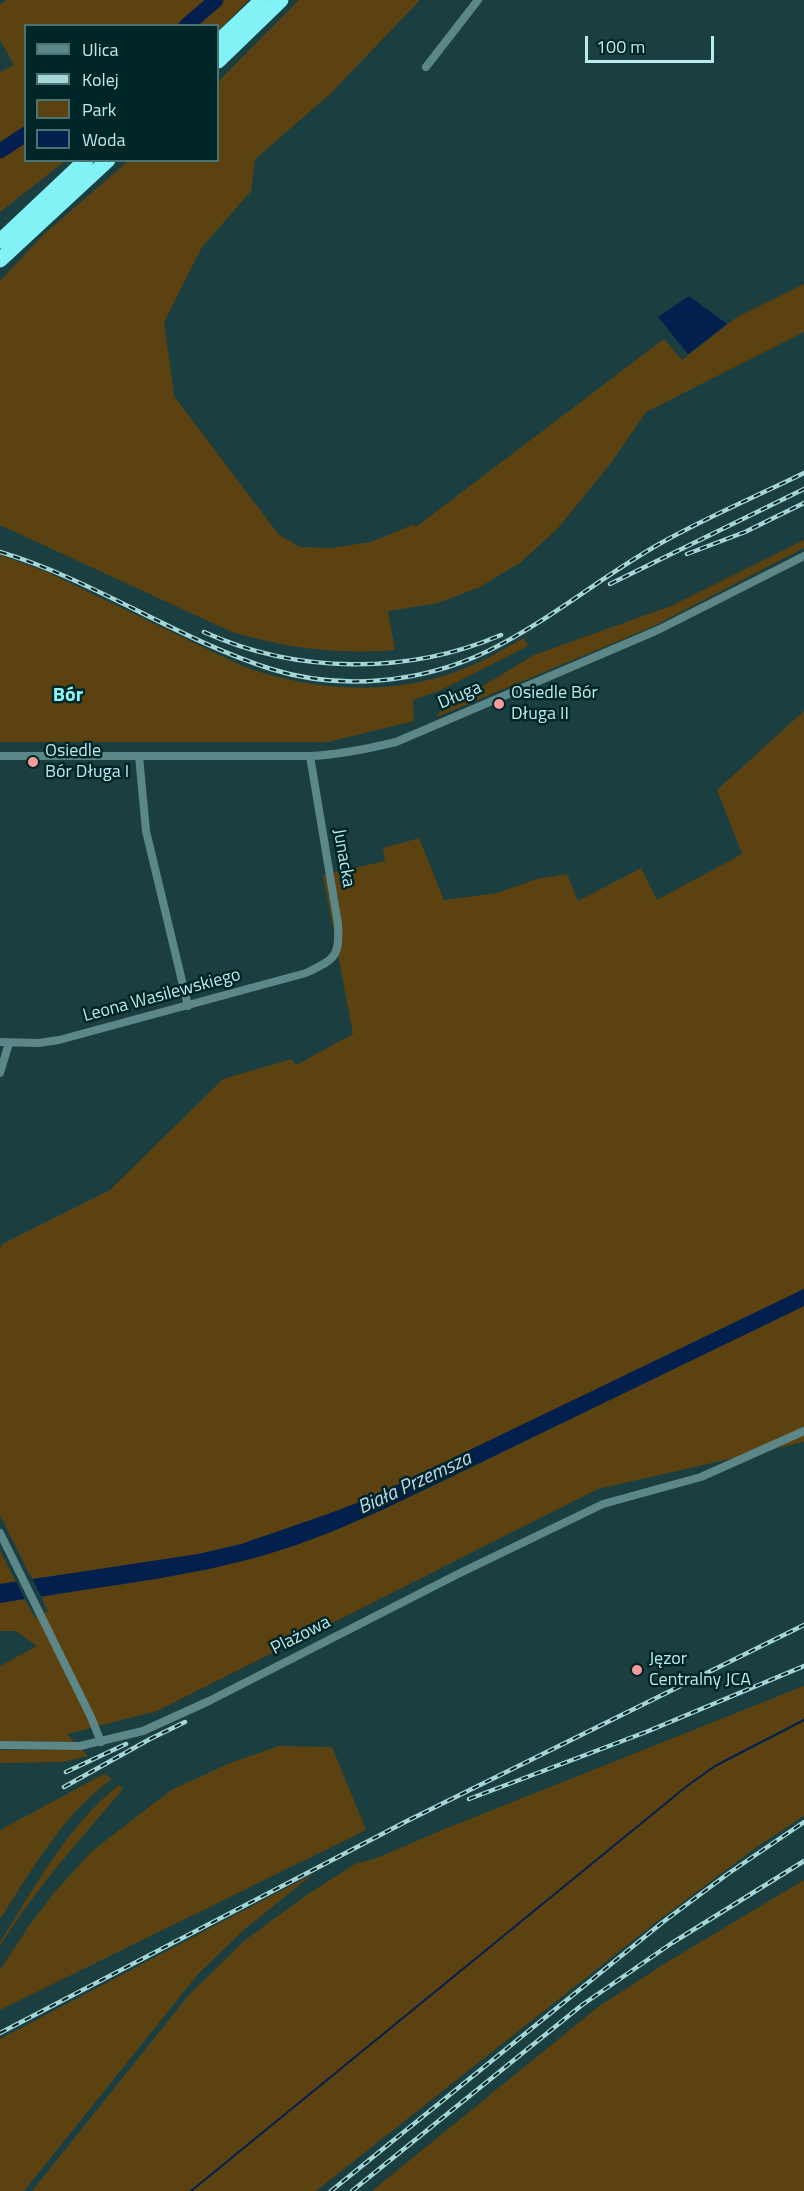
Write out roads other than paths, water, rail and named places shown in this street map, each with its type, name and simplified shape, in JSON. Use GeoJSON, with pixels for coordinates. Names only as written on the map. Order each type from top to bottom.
{"type":"FeatureCollection","features":[{"type":"Feature","properties":{"kind":"highway"},"geometry":{"type":"LineString","coordinates":[[219,41],[262,0]]}},
{"type":"Feature","properties":{"kind":"highway"},"geometry":{"type":"LineString","coordinates":[[219,60],[281,0]]}},
{"type":"Feature","properties":{"kind":"highway"},"geometry":{"type":"LineString","coordinates":[[0,241],[84,162]]}},
{"type":"Feature","properties":{"kind":"highway"},"geometry":{"type":"LineString","coordinates":[[0,260],[106,162]]}},
{"type":"Feature","properties":{"kind":"street"},"geometry":{"type":"LineString","coordinates":[[426,67],[478,0]]}},
{"type":"Feature","properties":{"kind":"street","name":"Długa"},"geometry":{"type":"LineString","coordinates":[[0,756],[330,756],[365,750],[396,742],[658,630],[804,556]]}},
{"type":"Feature","properties":{"kind":"street"},"geometry":{"type":"LineString","coordinates":[[139,756],[146,831],[188,1006]]}},
{"type":"Feature","properties":{"kind":"street","name":"Junacka"},"geometry":{"type":"LineString","coordinates":[[310,756],[338,924],[340,946],[329,962]]}},
{"type":"Feature","properties":{"kind":"street","name":"Leona Wasilewskiego"},"geometry":{"type":"LineString","coordinates":[[4,1043],[39,1043],[59,1040],[306,973],[329,962]]}},
{"type":"Feature","properties":{"kind":"street"},"geometry":{"type":"LineString","coordinates":[[0,1073],[4,1043]]}},
{"type":"Feature","properties":{"kind":"street","name":"Plażowa"},"geometry":{"type":"LineString","coordinates":[[0,1745],[80,1746],[143,1731],[209,1701],[458,1574],[603,1504],[700,1477],[804,1431]]}},
{"type":"Feature","properties":{"kind":"street"},"geometry":{"type":"LineString","coordinates":[[0,1533],[92,1717],[101,1742]]}},
{"type":"Feature","properties":{"kind":"water"},"geometry":{"type":"Polygon","coordinates":[[[689,296],[727,324],[688,354],[658,317],[689,296]]]}},
{"type":"Feature","properties":{"kind":"water","name":"Biała Przemsza"},"geometry":{"type":"Polygon","coordinates":[[[804,1289],[804,1306],[380,1511],[330,1532],[278,1551],[213,1568],[0,1603],[0,1584],[198,1554],[241,1544],[368,1499],[804,1289]]]}},
{"type":"Feature","properties":{"kind":"waterway"},"geometry":{"type":"LineString","coordinates":[[188,24],[216,0]]}},
{"type":"Feature","properties":{"kind":"waterway"},"geometry":{"type":"LineString","coordinates":[[0,151],[24,135]]}},
{"type":"Feature","properties":{"kind":"waterway"},"geometry":{"type":"LineString","coordinates":[[191,2191],[687,1786],[715,1766],[804,1720]]}},
{"type":"Feature","properties":{"kind":"railway"},"geometry":{"type":"LineString","coordinates":[[0,552],[69,578],[202,642],[271,669],[325,680],[381,680],[409,677],[436,670],[488,651],[532,626],[661,543],[714,515],[804,473]]}},
{"type":"Feature","properties":{"kind":"railway"},"geometry":{"type":"LineString","coordinates":[[610,584],[804,489]]}},
{"type":"Feature","properties":{"kind":"railway"},"geometry":{"type":"LineString","coordinates":[[687,554],[745,532],[804,503]]}},
{"type":"Feature","properties":{"kind":"railway"},"geometry":{"type":"LineString","coordinates":[[204,632],[239,646],[276,656],[314,662],[352,664],[390,663],[428,657],[465,648],[501,635]]}},
{"type":"Feature","properties":{"kind":"railway"},"geometry":{"type":"LineString","coordinates":[[0,2033],[407,1821],[804,1625]]}},
{"type":"Feature","properties":{"kind":"railway"},"geometry":{"type":"LineString","coordinates":[[469,1799],[646,1732],[804,1666]]}},
{"type":"Feature","properties":{"kind":"railway"},"geometry":{"type":"LineString","coordinates":[[64,1787],[185,1722]]}},
{"type":"Feature","properties":{"kind":"railway"},"geometry":{"type":"LineString","coordinates":[[66,1772],[126,1744]]}},
{"type":"Feature","properties":{"kind":"railway"},"geometry":{"type":"LineString","coordinates":[[331,2191],[663,1922],[804,1822]]}},
{"type":"Feature","properties":{"kind":"railway"},"geometry":{"type":"LineString","coordinates":[[352,2191],[582,2005],[672,1943],[804,1861]]}},
{"type":"Feature","properties":{"kind":"place","name":"Osiedle Bór Długa II"},"geometry":{"type":"Point","coordinates":[499,704]}},
{"type":"Feature","properties":{"kind":"place","name":"Osiedle Bór Długa I"},"geometry":{"type":"Point","coordinates":[33,762]}},
{"type":"Feature","properties":{"kind":"place","name":"Jęzor Centralny JCA"},"geometry":{"type":"Point","coordinates":[637,1670]}},
{"type":"Feature","properties":{"kind":"district","name":"Bór"},"geometry":{"type":"Point","coordinates":[68,696]}}]}
